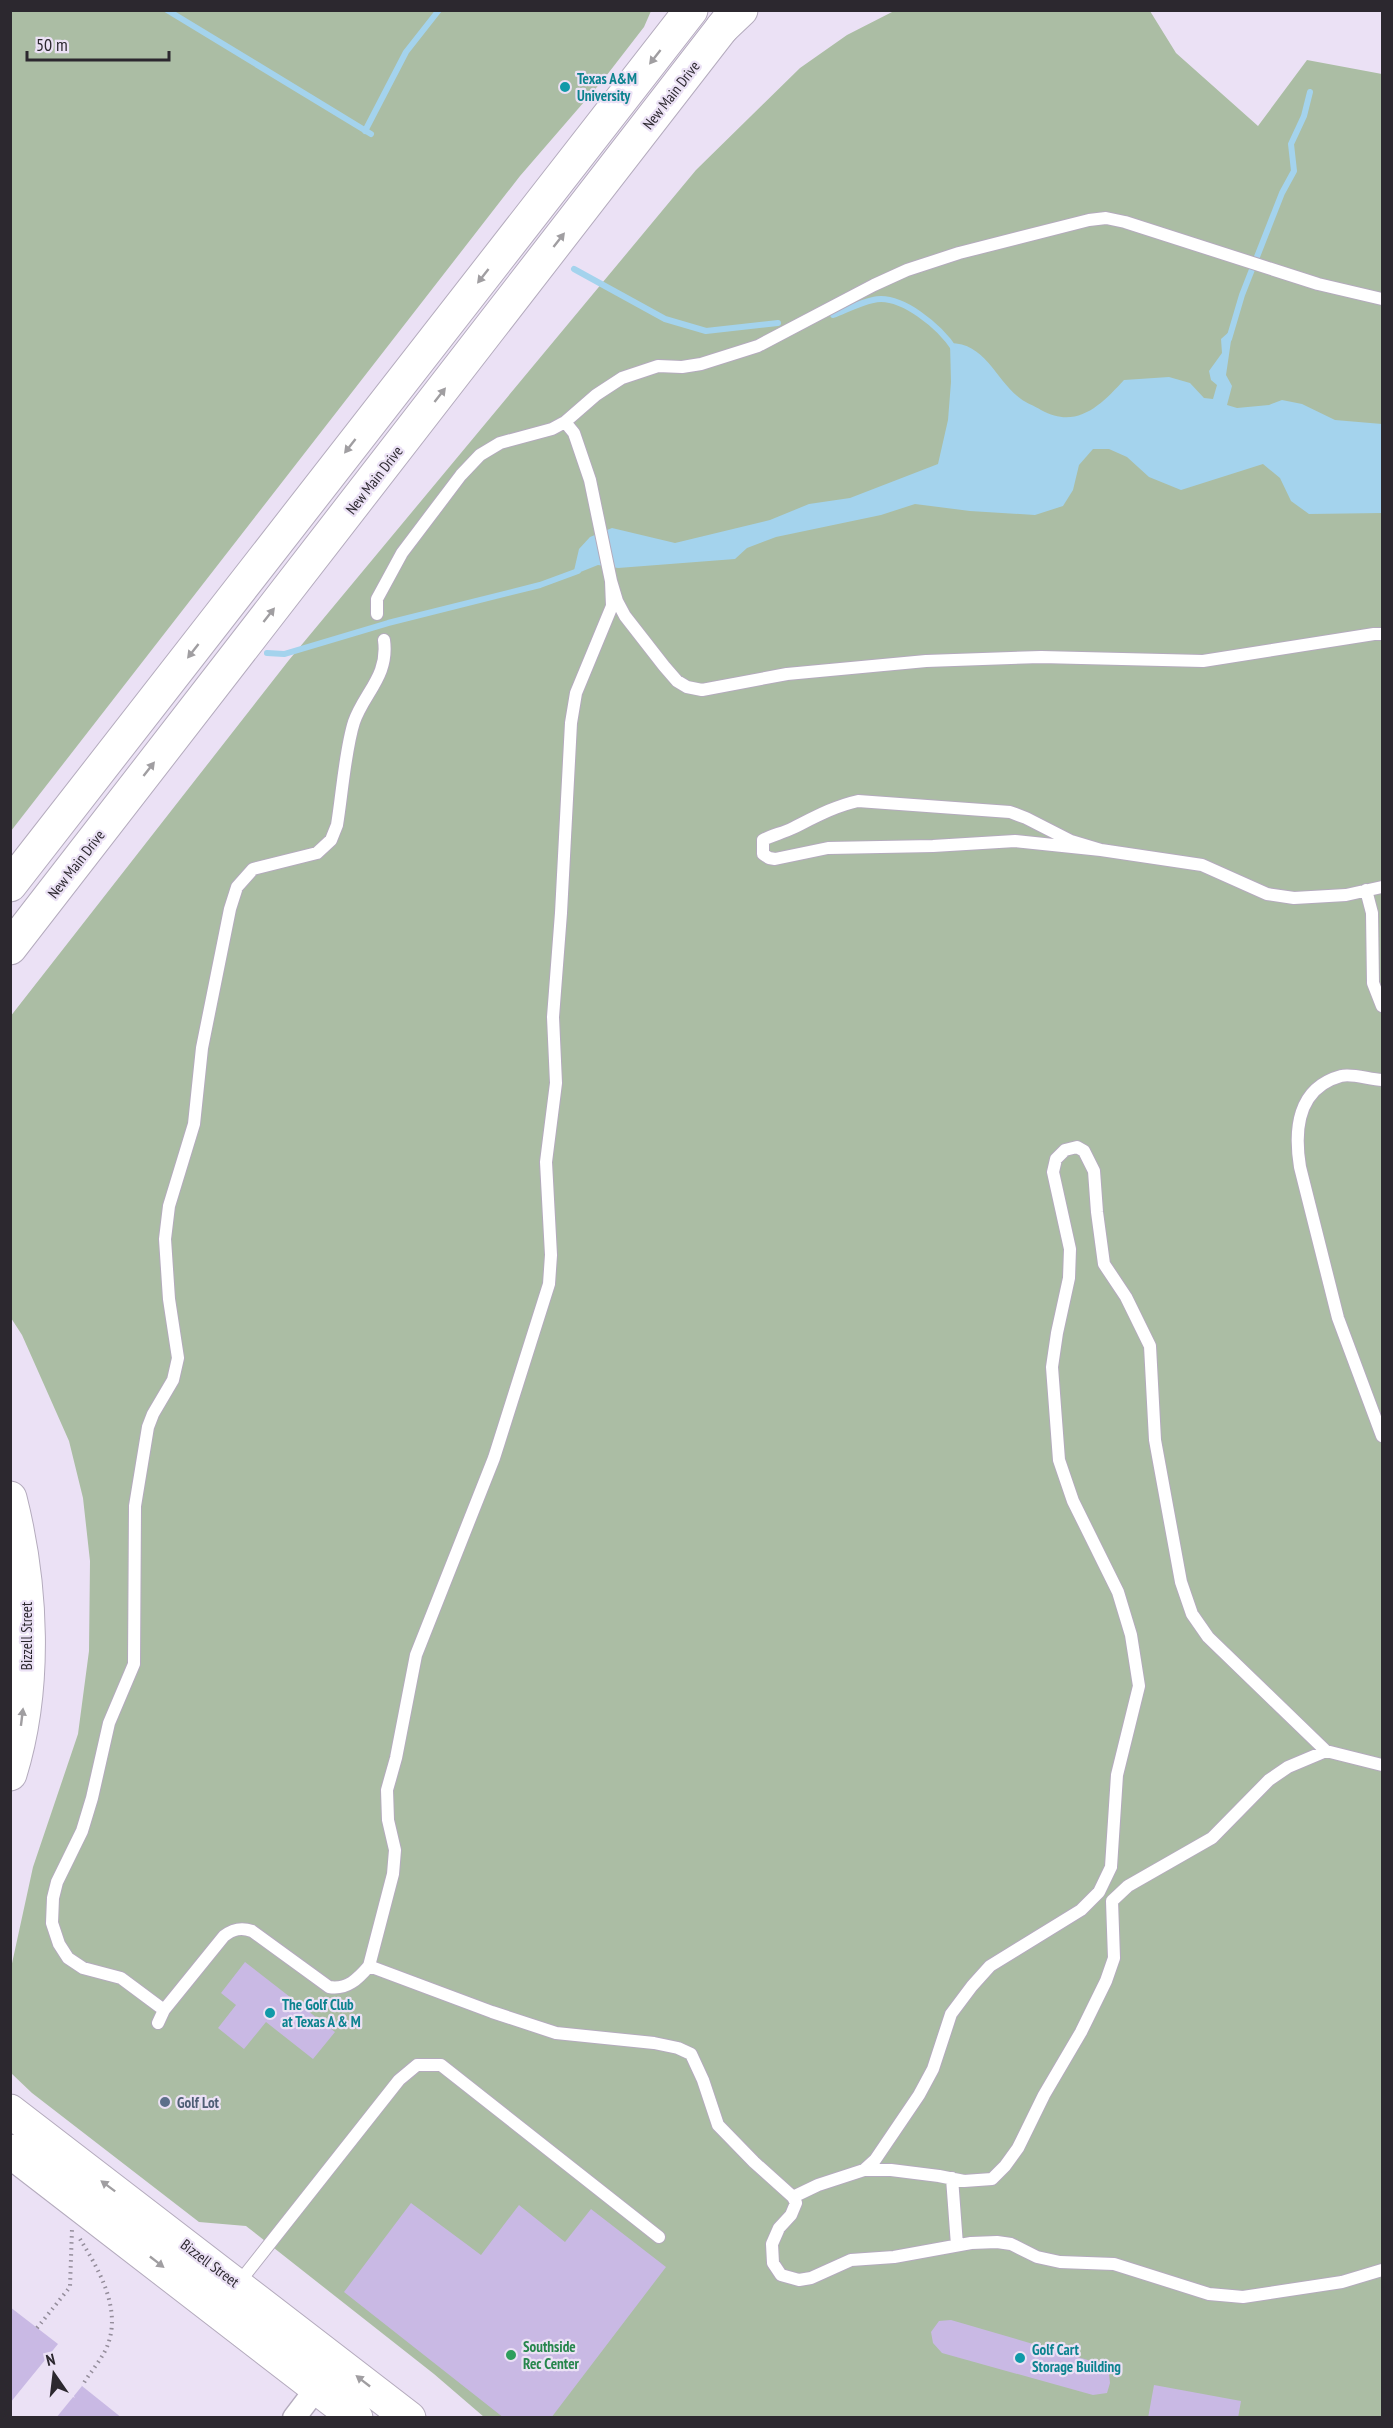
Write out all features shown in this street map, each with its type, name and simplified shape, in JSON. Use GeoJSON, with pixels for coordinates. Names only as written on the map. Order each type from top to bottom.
{"type":"FeatureCollection","features":[{"type":"Feature","properties":{"kind":"street"},"geometry":{"type":"LineString","coordinates":[[10,885],[691,10]]}},
{"type":"Feature","properties":{"kind":"street","name":"New Main Drive"},"geometry":{"type":"LineString","coordinates":[[10,948],[733,16]]}},
{"type":"Feature","properties":{"kind":"street"},"geometry":{"type":"LineString","coordinates":[[381,407],[413,429]]}},
{"type":"Feature","properties":{"kind":"street"},"geometry":{"type":"LineString","coordinates":[[89,784],[120,806]]}},
{"type":"Feature","properties":{"kind":"street","name":"Bizzell Street"},"geometry":{"type":"LineString","coordinates":[[10,1498],[24,1575],[19,1659],[22,1721],[10,1774]]}},
{"type":"Feature","properties":{"kind":"street","name":"Bizzell Street"},"geometry":{"type":"LineString","coordinates":[[10,2111],[136,2226],[228,2297],[337,2361],[409,2418]]}},
{"type":"Feature","properties":{"kind":"street","name":"Bizzell Street"},"geometry":{"type":"LineString","coordinates":[[10,2151],[136,2226]]}},
{"type":"Feature","properties":{"kind":"street","name":"Bizzell Street"},"geometry":{"type":"LineString","coordinates":[[228,2297],[318,2387],[356,2418]]}},
{"type":"Feature","properties":{"kind":"street"},"geometry":{"type":"LineString","coordinates":[[294,2418],[337,2361]]}},
{"type":"Feature","properties":{"kind":"lane"},"geometry":{"type":"LineString","coordinates":[[377,614],[377,599],[402,553],[461,475],[480,455],[500,443],[534,435],[565,422],[596,395],[635,373],[658,366],[690,366],[739,352],[795,328],[861,291],[907,270],[959,253],[1041,230],[1099,218],[1115,219],[1318,284],[1383,299]]}},
{"type":"Feature","properties":{"kind":"lane"},"geometry":{"type":"LineString","coordinates":[[158,2023],[164,2010],[232,1929],[245,1928],[252,1931],[329,1986],[339,1988],[349,1984],[369,1966],[393,1874],[395,1850],[388,1820],[387,1790],[396,1758],[416,1654],[494,1458],[549,1284],[551,1255],[546,1161],[556,1083],[553,1017],[571,723],[576,693],[612,606],[611,581],[581,449],[574,433],[565,422]]}},
{"type":"Feature","properties":{"kind":"lane"},"geometry":{"type":"LineString","coordinates":[[611,581],[625,616],[664,666],[677,681],[687,687],[702,690],[797,673],[927,661],[1041,657],[1203,661],[1383,634]]}},
{"type":"Feature","properties":{"kind":"lane"},"geometry":{"type":"LineString","coordinates":[[164,2010],[121,1978],[84,1968],[68,1958],[59,1944],[52,1923],[54,1898],[57,1882],[82,1831],[109,1723],[134,1664],[135,1506],[148,1427],[173,1380],[178,1358],[167,1277],[166,1228],[169,1206],[194,1124],[202,1048],[230,909],[237,887],[253,869],[316,853],[331,840],[337,825],[354,724],[361,707],[379,678],[385,655],[384,640]]}},
{"type":"Feature","properties":{"kind":"lane"},"geometry":{"type":"LineString","coordinates":[[1101,850],[1071,842],[1010,812],[858,801],[841,805],[791,830],[762,840],[761,846],[763,854],[776,859],[828,848],[1015,842],[1101,850],[1202,865],[1267,894],[1294,898],[1346,895],[1383,887]]}},
{"type":"Feature","properties":{"kind":"lane"},"geometry":{"type":"LineString","coordinates":[[1366,890],[1372,913],[1373,983],[1383,1006]]}},
{"type":"Feature","properties":{"kind":"lane"},"geometry":{"type":"LineString","coordinates":[[1383,1080],[1342,1075],[1324,1084],[1307,1099],[1298,1122],[1296,1142],[1300,1167],[1338,1318],[1383,1436]]}},
{"type":"Feature","properties":{"kind":"lane"},"geometry":{"type":"LineString","coordinates":[[864,2170],[875,2160],[918,2095],[933,2069],[951,2014],[972,1986],[990,1966],[1027,1941],[1081,1910],[1099,1892],[1111,1867],[1117,1775],[1139,1686],[1131,1635],[1118,1592],[1073,1500],[1059,1460],[1052,1367],[1069,1278],[1070,1249],[1053,1172],[1056,1159],[1065,1150],[1077,1147],[1084,1151],[1094,1171],[1104,1264],[1126,1297],[1150,1346],[1155,1440],[1181,1582],[1192,1614],[1208,1637],[1326,1751],[1383,1765]]}},
{"type":"Feature","properties":{"kind":"lane"},"geometry":{"type":"LineString","coordinates":[[793,2197],[818,2185],[864,2170],[891,2170],[964,2181],[992,2179],[1018,2148],[1044,2095],[1081,2032],[1107,1981],[1114,1958],[1112,1901],[1119,1893],[1212,1838],[1269,1780],[1288,1767],[1326,1751]]}},
{"type":"Feature","properties":{"kind":"lane"},"geometry":{"type":"LineString","coordinates":[[369,1966],[492,2012],[556,2033],[654,2043],[678,2048],[691,2054],[703,2080],[718,2125],[793,2197],[796,2203],[791,2215],[778,2228],[772,2244],[773,2263],[782,2275],[799,2280],[811,2278],[851,2260],[894,2257],[989,2242],[1011,2244],[1037,2257],[1060,2262],[1114,2264],[1209,2294],[1243,2296],[1341,2282],[1383,2270]]}},
{"type":"Feature","properties":{"kind":"lane"},"geometry":{"type":"LineString","coordinates":[[228,2297],[399,2080],[417,2065],[441,2065],[659,2237]]}},
{"type":"Feature","properties":{"kind":"lane"},"geometry":{"type":"LineString","coordinates":[[952,2178],[957,2246]]}},
{"type":"Feature","properties":{"kind":"path"},"geometry":{"type":"LineString","coordinates":[[38,2328],[70,2287],[72,2226],[97,2268],[112,2312],[109,2342],[82,2386]]}},
{"type":"Feature","properties":{"kind":"green space"},"geometry":{"type":"Polygon","coordinates":[[[11,10],[651,11],[644,27],[603,80],[520,176],[11,831],[11,10]]]}},
{"type":"Feature","properties":{"kind":"green space"},"geometry":{"type":"Polygon","coordinates":[[[894,11],[1150,11],[1176,53],[1258,126],[1307,60],[1382,74],[1382,2417],[484,2417],[434,2374],[246,2226],[199,2222],[32,2093],[11,2073],[11,1968],[33,1867],[78,1734],[89,1651],[90,1561],[83,1498],[69,1441],[22,1335],[11,1318],[10,1017],[289,660],[696,170],[800,68],[847,35],[894,11]]]}},
{"type":"Feature","properties":{"kind":"water"},"geometry":{"type":"Polygon","coordinates":[[[1230,331],[1232,334],[1226,375],[1232,386],[1227,405],[1237,408],[1269,405],[1282,400],[1302,404],[1335,420],[1382,424],[1382,513],[1309,514],[1291,501],[1280,478],[1263,464],[1181,490],[1149,477],[1127,457],[1109,449],[1093,449],[1079,465],[1073,490],[1063,506],[1035,515],[970,511],[915,504],[881,515],[776,537],[747,548],[735,559],[618,568],[598,565],[573,575],[579,549],[590,537],[612,528],[675,543],[770,520],[809,504],[850,498],[938,464],[948,420],[951,382],[950,343],[973,349],[982,356],[1012,391],[1023,400],[1041,410],[1066,417],[1077,416],[1097,406],[1124,380],[1169,377],[1190,383],[1204,398],[1213,399],[1217,385],[1211,380],[1209,371],[1222,353],[1221,339],[1230,331]]]}},
{"type":"Feature","properties":{"kind":"building","name":"The Golf Club at Texas A & M"},"geometry":{"type":"Polygon","coordinates":[[[245,1962],[335,2032],[313,2059],[266,2022],[244,2049],[218,2028],[236,2005],[221,1993],[245,1962]]]}},
{"type":"Feature","properties":{"kind":"building","name":"Southside Rec Center"},"geometry":{"type":"Polygon","coordinates":[[[411,2203],[481,2255],[519,2205],[565,2242],[591,2209],[666,2267],[551,2418],[504,2418],[344,2292],[411,2203]]]}},
{"type":"Feature","properties":{"kind":"building"},"geometry":{"type":"Polygon","coordinates":[[[10,2307],[58,2344],[10,2403],[10,2307]]]}},
{"type":"Feature","properties":{"kind":"building","name":"Golf Cart Storage Building"},"geometry":{"type":"Polygon","coordinates":[[[951,2320],[1098,2363],[1109,2374],[1110,2383],[1107,2393],[1093,2395],[942,2353],[933,2343],[931,2332],[939,2321],[951,2320]]]}},
{"type":"Feature","properties":{"kind":"building"},"geometry":{"type":"Polygon","coordinates":[[[1154,2385],[1241,2401],[1238,2418],[1148,2418],[1154,2385]]]}},
{"type":"Feature","properties":{"kind":"building"},"geometry":{"type":"Polygon","coordinates":[[[82,2386],[122,2418],[56,2418],[82,2386]]]}},
{"type":"Feature","properties":{"kind":"waterway"},"geometry":{"type":"LineString","coordinates":[[167,10],[371,134]]}},
{"type":"Feature","properties":{"kind":"waterway"},"geometry":{"type":"LineString","coordinates":[[365,131],[406,52],[439,10]]}},
{"type":"Feature","properties":{"kind":"waterway"},"geometry":{"type":"LineString","coordinates":[[1229,339],[1242,295],[1282,193],[1294,171],[1291,144],[1304,116],[1310,92]]}},
{"type":"Feature","properties":{"kind":"waterway"},"geometry":{"type":"LineString","coordinates":[[574,269],[665,319],[706,331],[778,323]]}},
{"type":"Feature","properties":{"kind":"waterway"},"geometry":{"type":"LineString","coordinates":[[833,315],[873,300],[884,299],[896,302],[919,314],[940,332],[955,350]]}},
{"type":"Feature","properties":{"kind":"waterway"},"geometry":{"type":"LineString","coordinates":[[267,653],[284,654],[388,623],[540,585],[578,571]]}},
{"type":"Feature","properties":{"kind":"place","name":"Texas A&M University"},"geometry":{"type":"Point","coordinates":[565,87]}},
{"type":"Feature","properties":{"kind":"place","name":"The Golf Club at Texas A & M"},"geometry":{"type":"Point","coordinates":[270,2013]}},
{"type":"Feature","properties":{"kind":"place","name":"Golf Lot"},"geometry":{"type":"Point","coordinates":[165,2102]}},
{"type":"Feature","properties":{"kind":"place","name":"Southside Rec Center"},"geometry":{"type":"Point","coordinates":[511,2355]}},
{"type":"Feature","properties":{"kind":"place","name":"Golf Cart Storage Building"},"geometry":{"type":"Point","coordinates":[1020,2358]}}]}
